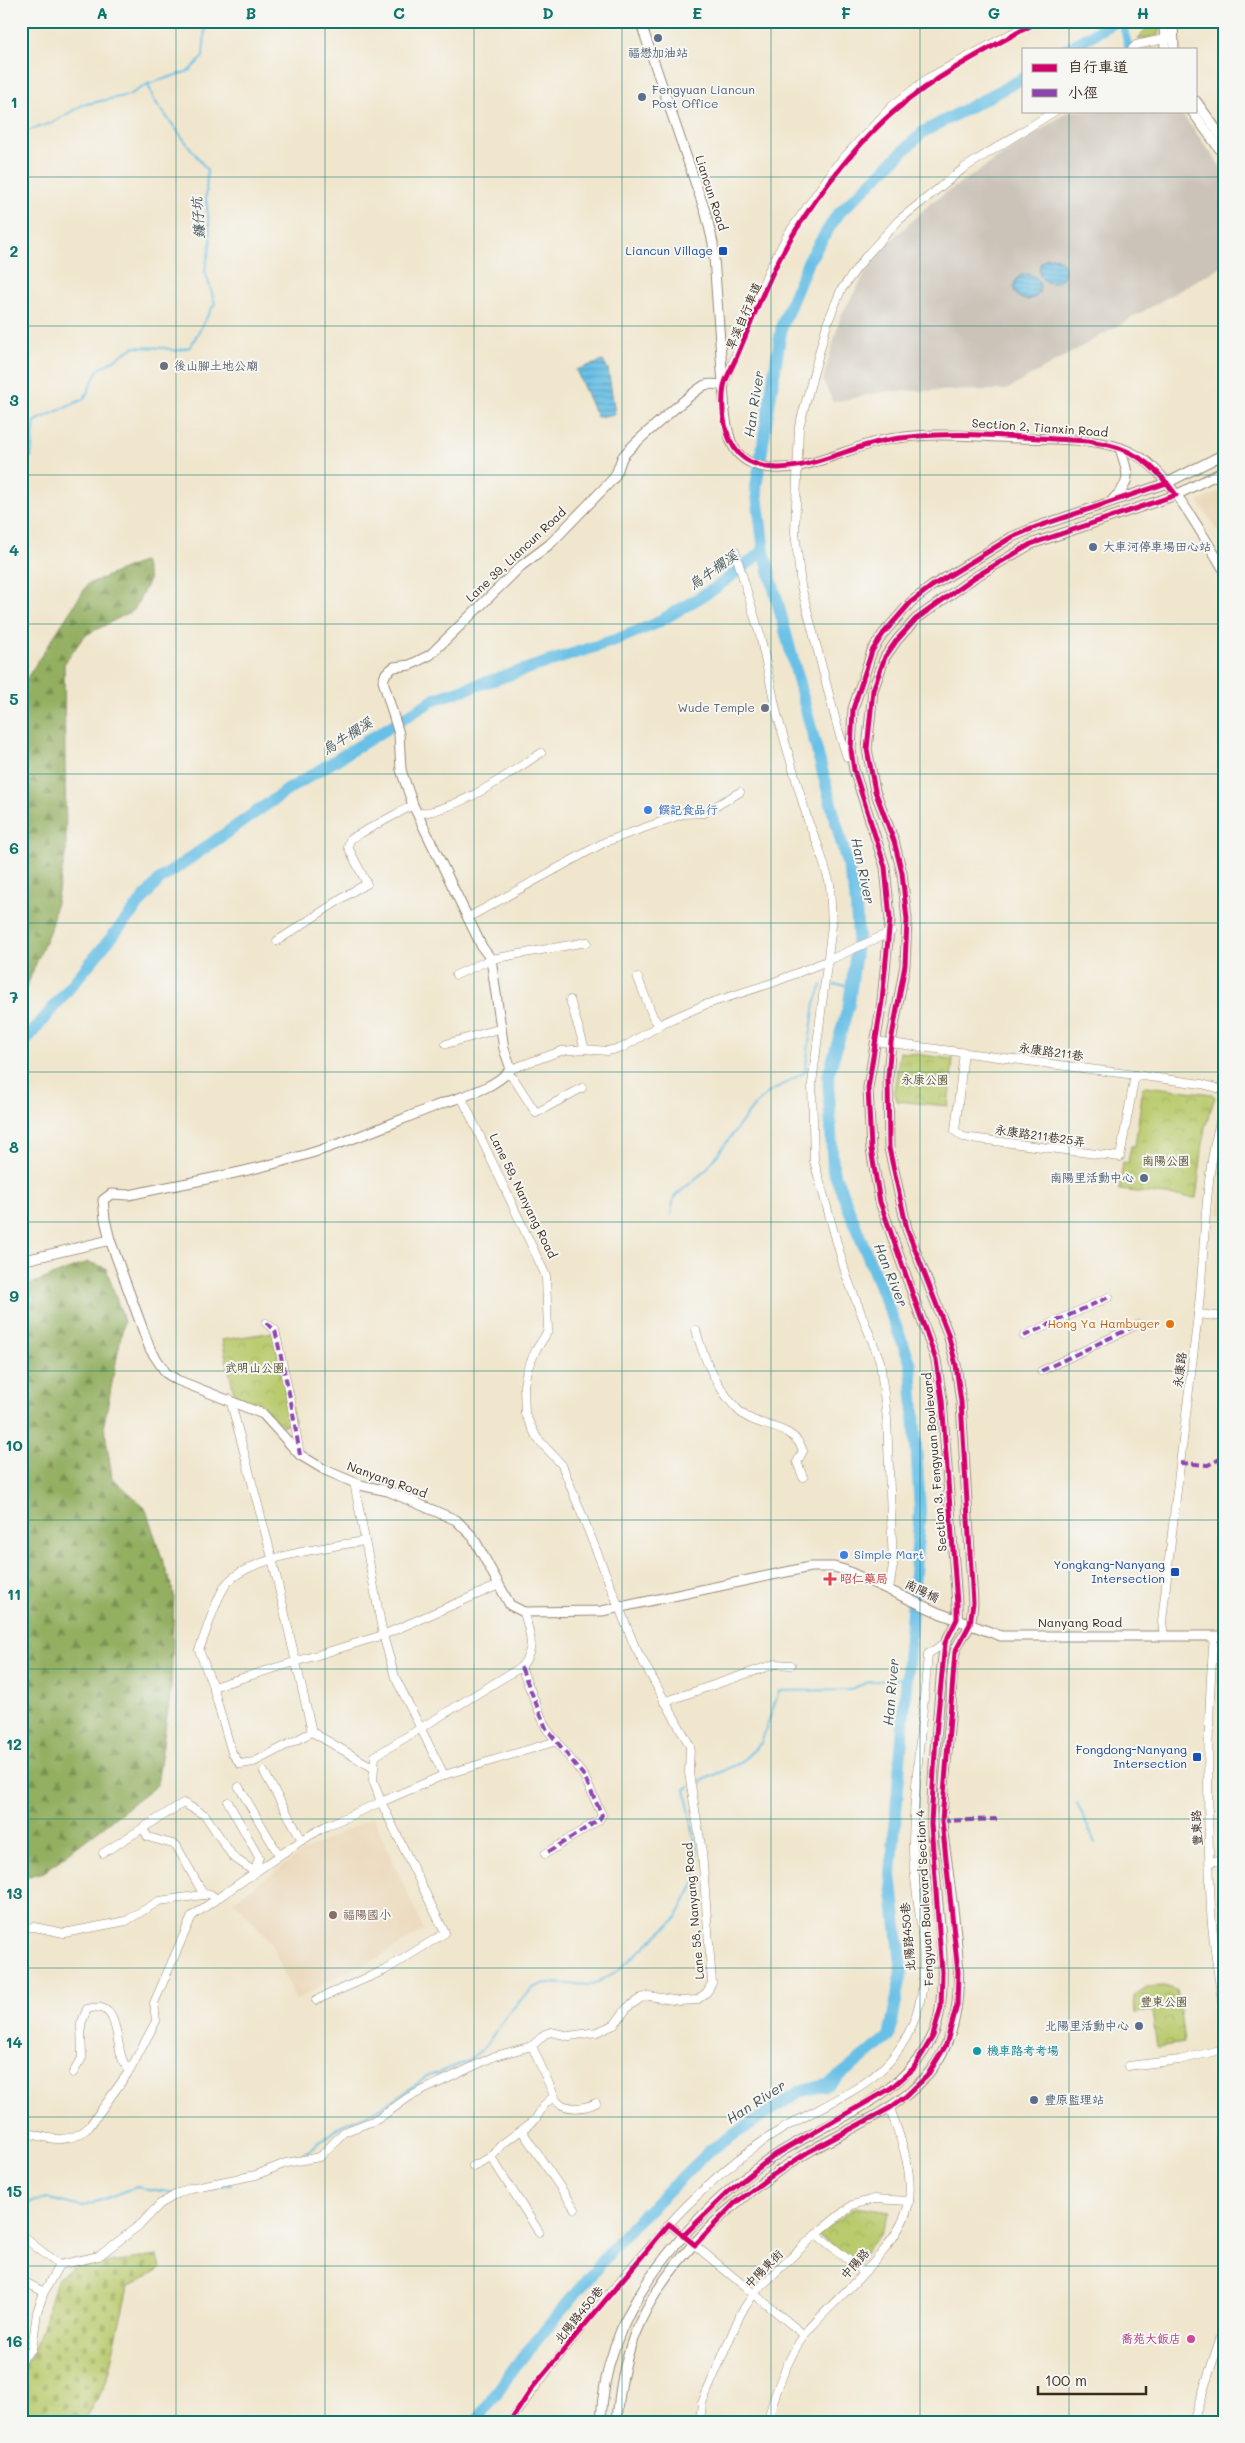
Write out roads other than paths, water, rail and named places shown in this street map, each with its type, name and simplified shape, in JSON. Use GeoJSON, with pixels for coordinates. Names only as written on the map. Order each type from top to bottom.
{"type":"FeatureCollection","features":[{"type":"Feature","properties":{"kind":"street","name":"Liancun Road"},"geometry":{"type":"LineString","coordinates":[[640,21],[706,214],[713,243],[728,439]]}},
{"type":"Feature","properties":{"kind":"street"},"geometry":{"type":"LineString","coordinates":[[724,385],[768,272],[788,234],[836,166],[891,107],[928,78],[1035,21]]}},
{"type":"Feature","properties":{"kind":"street"},"geometry":{"type":"LineString","coordinates":[[1164,21],[1168,38],[1173,48]]}},
{"type":"Feature","properties":{"kind":"street"},"geometry":{"type":"LineString","coordinates":[[1165,48],[1173,21]]}},
{"type":"Feature","properties":{"kind":"street"},"geometry":{"type":"LineString","coordinates":[[1134,48],[1168,38]]}},
{"type":"Feature","properties":{"kind":"street"},"geometry":{"type":"LineString","coordinates":[[1198,104],[1224,140]]}},
{"type":"Feature","properties":{"kind":"street"},"geometry":{"type":"LineString","coordinates":[[847,758],[801,586],[795,532],[799,427],[827,324],[841,290],[866,256],[899,220],[964,168],[1053,112]]}},
{"type":"Feature","properties":{"kind":"street"},"geometry":{"type":"LineString","coordinates":[[1193,112],[1224,155]]}},
{"type":"Feature","properties":{"kind":"street","name":"Lane 39, Liancun Road"},"geometry":{"type":"LineString","coordinates":[[491,960],[482,947],[413,805],[402,770],[399,734],[383,681],[386,673],[394,667],[410,665],[430,655],[521,566],[556,538],[613,479],[620,468],[622,458],[634,444],[689,396],[707,384],[724,385]]}},
{"type":"Feature","properties":{"kind":"street","name":"Section 2, Tianxin Road"},"geometry":{"type":"LineString","coordinates":[[728,439],[741,456],[754,464],[771,467],[798,466],[880,441],[918,437],[1041,439],[1108,444],[1140,457],[1159,473],[1176,495],[1224,570]]}},
{"type":"Feature","properties":{"kind":"street"},"geometry":{"type":"LineString","coordinates":[[1112,501],[1124,489],[1129,476],[1120,448]]}},
{"type":"Feature","properties":{"kind":"street","name":"Section 3, Fengyuan Boulevard"},"geometry":{"type":"LineString","coordinates":[[958,1619],[942,1400],[936,1360],[880,1202],[871,1149],[868,1088],[891,932],[885,867],[854,770],[851,750],[853,708],[872,651],[883,634],[911,602],[932,586],[1012,538],[1167,483],[1224,454]]}},
{"type":"Feature","properties":{"kind":"street"},"geometry":{"type":"LineString","coordinates":[[970,1624],[973,1603],[961,1402],[956,1365],[948,1334],[908,1229],[893,1175],[888,1148],[891,1042],[905,965],[907,920],[902,873],[894,841],[875,790],[867,748],[873,690],[885,657],[916,619],[940,600],[1031,544],[1176,495],[1224,471]]}},
{"type":"Feature","properties":{"kind":"street"},"geometry":{"type":"LineString","coordinates":[[316,2000],[385,1970],[444,1933],[381,1802],[373,1780],[372,1767],[375,1756],[521,1668],[530,1656],[532,1644],[524,1612],[583,1613],[618,1608],[810,1566],[834,1567],[845,1570],[892,1590],[893,1565],[887,1418],[880,1361],[846,1275],[814,1161],[812,1084],[830,959],[832,925],[830,884],[808,820],[778,714],[748,590],[735,551]]}},
{"type":"Feature","properties":{"kind":"street"},"geometry":{"type":"LineString","coordinates":[[418,814],[433,812],[469,799],[541,753]]}},
{"type":"Feature","properties":{"kind":"street"},"geometry":{"type":"LineString","coordinates":[[469,917],[605,842],[683,814],[704,813],[740,792]]}},
{"type":"Feature","properties":{"kind":"street"},"geometry":{"type":"LineString","coordinates":[[277,941],[367,884],[348,846],[350,839],[413,805]]}},
{"type":"Feature","properties":{"kind":"street"},"geometry":{"type":"LineString","coordinates":[[462,1098],[486,1087],[509,1071],[560,1051],[586,1049],[607,1051],[622,1048],[660,1025],[704,1005],[772,983],[891,932]]}},
{"type":"Feature","properties":{"kind":"street"},"geometry":{"type":"LineString","coordinates":[[456,975],[491,960],[588,942]]}},
{"type":"Feature","properties":{"kind":"street"},"geometry":{"type":"LineString","coordinates":[[491,960],[509,1071],[536,1112],[582,1088]]}},
{"type":"Feature","properties":{"kind":"street"},"geometry":{"type":"LineString","coordinates":[[638,978],[653,1017],[660,1025]]}},
{"type":"Feature","properties":{"kind":"street"},"geometry":{"type":"LineString","coordinates":[[570,1000],[586,1049]]}},
{"type":"Feature","properties":{"kind":"street"},"geometry":{"type":"LineString","coordinates":[[446,1044],[502,1028]]}},
{"type":"Feature","properties":{"kind":"street","name":"永康路211巷"},"geometry":{"type":"LineString","coordinates":[[875,1040],[1135,1074],[1202,1084],[1224,1090]]}},
{"type":"Feature","properties":{"kind":"street","name":"永康路211巷25弄"},"geometry":{"type":"LineString","coordinates":[[964,1052],[954,1131],[963,1136],[1042,1149],[1120,1157],[1135,1074]]}},
{"type":"Feature","properties":{"kind":"street","name":"Nanyang Road"},"geometry":{"type":"LineString","coordinates":[[462,1098],[434,1106],[398,1122],[308,1154],[129,1195],[111,1194],[103,1200],[103,1206],[110,1240],[150,1349],[166,1373],[195,1388],[263,1414],[300,1455],[354,1482],[388,1491],[456,1520],[473,1537],[510,1605],[524,1612]]}},
{"type":"Feature","properties":{"kind":"street","name":"Lane 59, Nanyang Road"},"geometry":{"type":"LineString","coordinates":[[462,1098],[546,1276],[548,1331],[527,1370],[524,1385],[526,1414],[537,1438],[562,1465],[592,1535],[618,1608]]}},
{"type":"Feature","properties":{"kind":"street","name":"永康路"},"geometry":{"type":"LineString","coordinates":[[1164,1636],[1162,1622],[1198,1314],[1211,1174],[1218,1125],[1224,1108]]}},
{"type":"Feature","properties":{"kind":"street"},"geometry":{"type":"LineString","coordinates":[[21,1261],[110,1240]]}},
{"type":"Feature","properties":{"kind":"street"},"geometry":{"type":"LineString","coordinates":[[1024,1336],[1109,1297]]}},
{"type":"Feature","properties":{"kind":"street"},"geometry":{"type":"LineString","coordinates":[[1198,1314],[1224,1318]]}},
{"type":"Feature","properties":{"kind":"street"},"geometry":{"type":"LineString","coordinates":[[266,1323],[275,1330],[291,1402],[300,1455]]}},
{"type":"Feature","properties":{"kind":"street"},"geometry":{"type":"LineString","coordinates":[[1041,1370],[1140,1324]]}},
{"type":"Feature","properties":{"kind":"street"},"geometry":{"type":"LineString","coordinates":[[696,1330],[709,1368],[740,1413],[793,1435],[801,1444],[803,1451],[797,1462],[803,1477]]}},
{"type":"Feature","properties":{"kind":"street"},"geometry":{"type":"LineString","coordinates":[[230,1400],[272,1558],[312,1732],[372,1767]]}},
{"type":"Feature","properties":{"kind":"street"},"geometry":{"type":"LineString","coordinates":[[354,1482],[383,1635],[394,1677],[444,1775]]}},
{"type":"Feature","properties":{"kind":"street"},"geometry":{"type":"LineString","coordinates":[[312,1732],[254,1762],[240,1764],[232,1753],[213,1687],[199,1650],[225,1585],[250,1566],[272,1558],[364,1541]]}},
{"type":"Feature","properties":{"kind":"street"},"geometry":{"type":"LineString","coordinates":[[213,1687],[383,1635],[499,1585]]}},
{"type":"Feature","properties":{"kind":"street","name":"南陽橋"},"geometry":{"type":"LineString","coordinates":[[892,1590],[940,1613]]}},
{"type":"Feature","properties":{"kind":"street","name":"Lane 58, Nanyang Road"},"geometry":{"type":"LineString","coordinates":[[58,2265],[99,2256],[141,2224],[160,2204],[190,2188],[256,2175],[286,2163],[320,2157],[344,2132],[378,2119],[409,2098],[495,2056],[532,2046],[545,2034],[551,2032],[569,2036],[587,2034],[614,2025],[628,2007],[649,1996],[697,2000],[707,1992],[712,1982],[702,1852],[689,1773],[690,1746],[664,1702],[618,1608]]}},
{"type":"Feature","properties":{"kind":"street","name":"Nanyang Road"},"geometry":{"type":"LineString","coordinates":[[940,1613],[1001,1636],[1219,1636]]}},
{"type":"Feature","properties":{"kind":"street","name":"Fengyuan Boulevard Section 4"},"geometry":{"type":"LineString","coordinates":[[601,2422],[603,2388],[615,2344],[638,2297],[683,2236],[728,2192],[775,2155],[891,2088],[912,2069],[933,2036],[941,2007],[942,1972],[932,1824],[936,1734],[945,1643],[958,1619]]}},
{"type":"Feature","properties":{"kind":"street","name":"Fengyuan Boulevard Section 4"},"geometry":{"type":"LineString","coordinates":[[617,2422],[624,2373],[635,2334],[658,2291],[672,2271],[735,2203],[808,2152],[890,2108],[926,2076],[946,2045],[957,2005],[958,1972],[942,1821],[955,1652],[970,1624]]}},
{"type":"Feature","properties":{"kind":"street","name":"豐東路"},"geometry":{"type":"LineString","coordinates":[[1219,1636],[1210,1679],[1207,1806],[1211,1912],[1224,2017]]}},
{"type":"Feature","properties":{"kind":"street","name":"北陽路450巷"},"geometry":{"type":"LineString","coordinates":[[510,2422],[533,2387],[691,2200],[729,2167],[775,2134],[859,2089],[882,2070],[901,2048],[911,2029],[923,1984],[922,1943],[914,1889],[913,1845],[928,1654],[945,1643]]}},
{"type":"Feature","properties":{"kind":"street"},"geometry":{"type":"LineString","coordinates":[[664,1702],[775,1664],[791,1665]]}},
{"type":"Feature","properties":{"kind":"street"},"geometry":{"type":"LineString","coordinates":[[521,1668],[546,1728],[584,1776],[602,1815],[599,1820],[544,1854]]}},
{"type":"Feature","properties":{"kind":"street"},"geometry":{"type":"LineString","coordinates":[[21,2131],[55,2141],[81,2135],[89,2127],[130,2070],[156,2021],[154,2003],[192,1916],[279,1855],[326,1826],[444,1775],[557,1741]]}},
{"type":"Feature","properties":{"kind":"street"},"geometry":{"type":"LineString","coordinates":[[264,1772],[302,1840]]}},
{"type":"Feature","properties":{"kind":"street"},"geometry":{"type":"LineString","coordinates":[[239,1787],[279,1855]]}},
{"type":"Feature","properties":{"kind":"street"},"geometry":{"type":"LineString","coordinates":[[228,1802],[259,1856],[255,1872]]}},
{"type":"Feature","properties":{"kind":"street"},"geometry":{"type":"LineString","coordinates":[[103,1853],[183,1803],[205,1815],[233,1857],[255,1872]]}},
{"type":"Feature","properties":{"kind":"street"},"geometry":{"type":"LineString","coordinates":[[142,1828],[148,1836],[176,1845],[204,1895]]}},
{"type":"Feature","properties":{"kind":"street"},"geometry":{"type":"LineString","coordinates":[[1210,1861],[1224,1862]]}},
{"type":"Feature","properties":{"kind":"street"},"geometry":{"type":"LineString","coordinates":[[21,1928],[34,1928],[64,1933],[126,1921],[159,1901],[210,1894],[217,1899]]}},
{"type":"Feature","properties":{"kind":"street"},"geometry":{"type":"LineString","coordinates":[[73,2073],[82,2058],[81,2024],[87,2010],[97,2007],[107,2010],[113,2019],[123,2061],[130,2070]]}},
{"type":"Feature","properties":{"kind":"street"},"geometry":{"type":"LineString","coordinates":[[532,2046],[557,2102],[564,2107],[577,2108],[596,2103]]}},
{"type":"Feature","properties":{"kind":"street"},"geometry":{"type":"LineString","coordinates":[[1128,2066],[1179,2060],[1224,2048]]}},
{"type":"Feature","properties":{"kind":"street"},"geometry":{"type":"LineString","coordinates":[[473,2166],[492,2157],[502,2146],[535,2120],[544,2105],[554,2096]]}},
{"type":"Feature","properties":{"kind":"street","name":"中陽路"},"geometry":{"type":"LineString","coordinates":[[768,2422],[789,2362],[804,2335],[864,2272],[893,2238],[902,2222],[909,2201],[907,2157],[890,2108]]}},
{"type":"Feature","properties":{"kind":"street"},"geometry":{"type":"LineString","coordinates":[[522,2131],[575,2209]]}},
{"type":"Feature","properties":{"kind":"street"},"geometry":{"type":"LineString","coordinates":[[492,2157],[539,2232]]}},
{"type":"Feature","properties":{"kind":"street","name":"中陽東街"},"geometry":{"type":"LineString","coordinates":[[700,2422],[702,2403],[741,2313],[754,2292],[816,2234],[852,2206],[862,2201],[909,2201]]}},
{"type":"Feature","properties":{"kind":"street"},"geometry":{"type":"LineString","coordinates":[[669,2224],[804,2335]]}},
{"type":"Feature","properties":{"kind":"street"},"geometry":{"type":"LineString","coordinates":[[816,2234],[864,2272]]}},
{"type":"Feature","properties":{"kind":"street"},"geometry":{"type":"LineString","coordinates":[[21,2235],[58,2265],[44,2292],[36,2318],[32,2349],[27,2357],[21,2360]]}},
{"type":"Feature","properties":{"kind":"street"},"geometry":{"type":"LineString","coordinates":[[21,2280],[44,2292]]}},
{"type":"Feature","properties":{"kind":"street"},"geometry":{"type":"LineString","coordinates":[[1193,2422],[1224,2327]]}},
{"type":"Feature","properties":{"kind":"water"},"geometry":{"type":"Polygon","coordinates":[[[1052,257],[1061,261],[1065,270],[1061,279],[1052,283],[1043,279],[1039,270],[1043,261],[1052,257]]]}},
{"type":"Feature","properties":{"kind":"water"},"geometry":{"type":"Polygon","coordinates":[[[1027,274],[1036,278],[1040,287],[1036,296],[1027,300],[1018,296],[1014,287],[1018,278],[1027,274]]]}},
{"type":"Feature","properties":{"kind":"water"},"geometry":{"type":"Polygon","coordinates":[[[603,361],[608,369],[615,414],[597,417],[576,370],[603,361]]]}},
{"type":"Feature","properties":{"kind":"waterway","name":"鐮仔坑"},"geometry":{"type":"LineString","coordinates":[[21,464],[31,457],[35,421],[84,399],[98,370],[134,347],[165,348],[176,351],[190,347],[215,303],[205,271],[211,241],[206,199],[207,170],[154,100],[148,84],[189,71],[203,57],[205,29],[209,21]]}},
{"type":"Feature","properties":{"kind":"waterway","name":"Han River"},"geometry":{"type":"LineString","coordinates":[[1069,48],[1117,21]]}},
{"type":"Feature","properties":{"kind":"waterway"},"geometry":{"type":"LineString","coordinates":[[1122,21],[1129,48]]}},
{"type":"Feature","properties":{"kind":"waterway","name":"Han River"},"geometry":{"type":"LineString","coordinates":[[476,2422],[516,2365],[631,2227],[709,2151],[799,2092],[829,2084],[889,2037],[902,1971],[891,1875],[920,1511],[911,1364],[833,1170],[828,1076],[849,1004],[858,936],[855,894],[764,551],[756,487],[782,325],[808,262],[837,215],[923,132],[1022,79]]}},
{"type":"Feature","properties":{"kind":"waterway"},"geometry":{"type":"LineString","coordinates":[[21,133],[54,122],[82,105],[129,95],[148,84]]}},
{"type":"Feature","properties":{"kind":"waterway","name":"烏牛欄溪"},"geometry":{"type":"LineString","coordinates":[[21,1052],[22,1045],[159,880],[289,789],[435,699],[615,640],[655,624],[714,589],[764,551]]}},
{"type":"Feature","properties":{"kind":"waterway"},"geometry":{"type":"LineString","coordinates":[[671,1215],[674,1197],[706,1170],[753,1107],[768,1093],[805,1072],[815,1003],[822,985]]}},
{"type":"Feature","properties":{"kind":"waterway"},"geometry":{"type":"LineString","coordinates":[[827,985],[851,985]]}},
{"type":"Feature","properties":{"kind":"waterway"},"geometry":{"type":"LineString","coordinates":[[693,1785],[740,1763],[761,1743],[779,1691],[848,1690],[869,1682],[908,1677]]}},
{"type":"Feature","properties":{"kind":"waterway"},"geometry":{"type":"LineString","coordinates":[[295,2158],[311,2149],[340,2126],[383,2107],[427,2077],[466,2062],[484,2048],[509,2012],[533,1988],[546,1983],[593,1985],[617,1971],[676,1919],[695,1882],[697,1851],[685,1789],[689,1787]]}},
{"type":"Feature","properties":{"kind":"waterway"},"geometry":{"type":"LineString","coordinates":[[1077,1803],[1095,1843]]}},
{"type":"Feature","properties":{"kind":"waterway"},"geometry":{"type":"LineString","coordinates":[[184,2194],[231,2184]]}},
{"type":"Feature","properties":{"kind":"waterway"},"geometry":{"type":"LineString","coordinates":[[21,2215],[30,2202],[49,2199],[82,2207],[136,2187],[175,2193]]}},
{"type":"Feature","properties":{"kind":"place","name":"福懋加油站"},"geometry":{"type":"Point","coordinates":[658,38]}},
{"type":"Feature","properties":{"kind":"place","name":"Fengyuan Liancun Post Office"},"geometry":{"type":"Point","coordinates":[642,97]}},
{"type":"Feature","properties":{"kind":"place","name":"Liancun Village"},"geometry":{"type":"Point","coordinates":[723,251]}},
{"type":"Feature","properties":{"kind":"place","name":"後山腳土地公廟"},"geometry":{"type":"Point","coordinates":[164,366]}},
{"type":"Feature","properties":{"kind":"place","name":"大車河停車場田心站"},"geometry":{"type":"Point","coordinates":[1093,547]}},
{"type":"Feature","properties":{"kind":"place","name":"Wude Temple"},"geometry":{"type":"Point","coordinates":[765,708]}},
{"type":"Feature","properties":{"kind":"place","name":"饌記食品行"},"geometry":{"type":"Point","coordinates":[648,810]}},
{"type":"Feature","properties":{"kind":"place","name":"南陽里活動中心"},"geometry":{"type":"Point","coordinates":[1144,1178]}},
{"type":"Feature","properties":{"kind":"place","name":"Hong Ya Hambuger"},"geometry":{"type":"Point","coordinates":[1170,1324]}},
{"type":"Feature","properties":{"kind":"place","name":"Simple Mart"},"geometry":{"type":"Point","coordinates":[844,1555]}},
{"type":"Feature","properties":{"kind":"place","name":"Yongkang-Nanyang Intersection"},"geometry":{"type":"Point","coordinates":[1175,1572]}},
{"type":"Feature","properties":{"kind":"place","name":"昭仁藥局"},"geometry":{"type":"Point","coordinates":[830,1579]}},
{"type":"Feature","properties":{"kind":"place","name":"Fongdong-Nanyang Intersection"},"geometry":{"type":"Point","coordinates":[1197,1757]}},
{"type":"Feature","properties":{"kind":"place","name":"福陽國小"},"geometry":{"type":"Point","coordinates":[333,1915]}},
{"type":"Feature","properties":{"kind":"place","name":"北陽里活動中心"},"geometry":{"type":"Point","coordinates":[1139,2026]}},
{"type":"Feature","properties":{"kind":"place","name":"機車路考考場"},"geometry":{"type":"Point","coordinates":[977,2051]}},
{"type":"Feature","properties":{"kind":"place","name":"豐原監理站"},"geometry":{"type":"Point","coordinates":[1034,2100]}},
{"type":"Feature","properties":{"kind":"place","name":"喬苑大飯店"},"geometry":{"type":"Point","coordinates":[1191,2339]}},
{"type":"Feature","properties":{"kind":"park label","name":"永康公園"},"geometry":{"type":"Point","coordinates":[925,1080]}},
{"type":"Feature","properties":{"kind":"park label","name":"南陽公園"},"geometry":{"type":"Point","coordinates":[1166,1161]}},
{"type":"Feature","properties":{"kind":"park label","name":"武明山公園"},"geometry":{"type":"Point","coordinates":[255,1368]}},
{"type":"Feature","properties":{"kind":"park label","name":"豐東公園"},"geometry":{"type":"Point","coordinates":[1164,2002]}}]}
